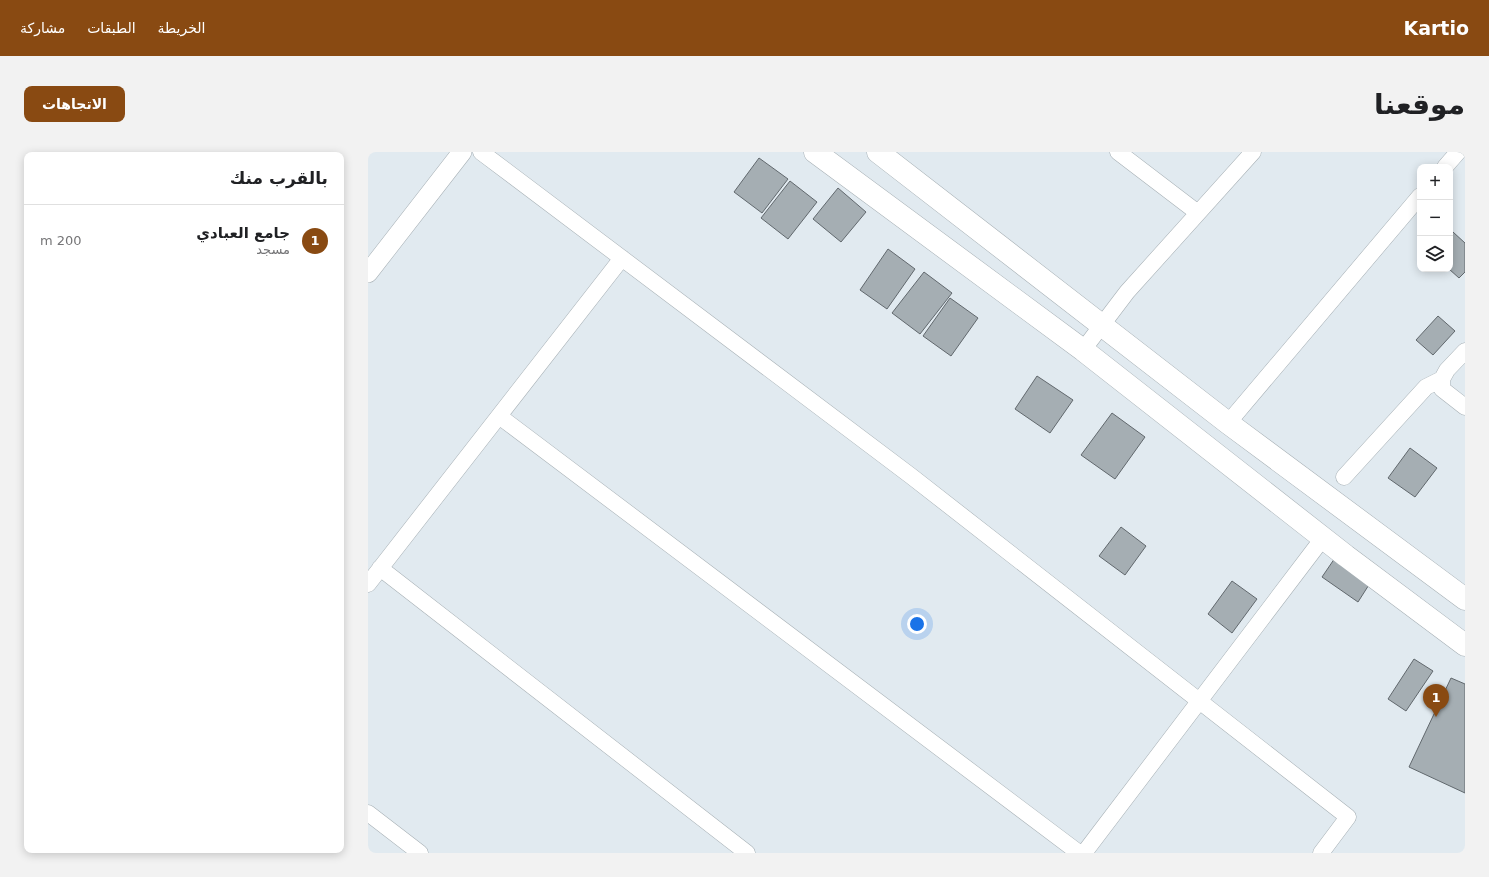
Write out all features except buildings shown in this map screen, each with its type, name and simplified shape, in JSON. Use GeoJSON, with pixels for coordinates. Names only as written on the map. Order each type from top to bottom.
{"type":"FeatureCollection","features":[{"type":"Feature","properties":{"kind":"main road"},"geometry":{"type":"LineString","coordinates":[[814,152],[1083,350],[1323,538],[1465,645]]}},
{"type":"Feature","properties":{"kind":"main road"},"geometry":{"type":"LineString","coordinates":[[878,152],[1228,423],[1465,599]]}},
{"type":"Feature","properties":{"kind":"street"},"geometry":{"type":"LineString","coordinates":[[368,273],[462,152]]}},
{"type":"Feature","properties":{"kind":"street"},"geometry":{"type":"LineString","coordinates":[[481,152],[911,476],[1348,817],[1321,853]]}},
{"type":"Feature","properties":{"kind":"street"},"geometry":{"type":"LineString","coordinates":[[1118,152],[1198,213]]}},
{"type":"Feature","properties":{"kind":"street"},"geometry":{"type":"LineString","coordinates":[[1083,350],[1127,292],[1253,152]]}},
{"type":"Feature","properties":{"kind":"street"},"geometry":{"type":"LineString","coordinates":[[1448,164],[1458,152]]}},
{"type":"Feature","properties":{"kind":"street"},"geometry":{"type":"LineString","coordinates":[[1228,423],[1417,200]]}},
{"type":"Feature","properties":{"kind":"street"},"geometry":{"type":"LineString","coordinates":[[368,584],[622,258]]}},
{"type":"Feature","properties":{"kind":"street"},"geometry":{"type":"LineString","coordinates":[[1465,351],[1447,370],[1442,379],[1442,389],[1465,407]]}},
{"type":"Feature","properties":{"kind":"street"},"geometry":{"type":"LineString","coordinates":[[1344,477],[1426,387],[1442,379]]}},
{"type":"Feature","properties":{"kind":"street"},"geometry":{"type":"LineString","coordinates":[[499,416],[1079,853]]}},
{"type":"Feature","properties":{"kind":"street"},"geometry":{"type":"LineString","coordinates":[[1084,853],[1323,538]]}},
{"type":"Feature","properties":{"kind":"street"},"geometry":{"type":"LineString","coordinates":[[380,568],[747,853]]}},
{"type":"Feature","properties":{"kind":"street"},"geometry":{"type":"LineString","coordinates":[[368,813],[420,853]]}},
{"type":"Feature","properties":{"kind":"place","name":"جامع العبادي"},"geometry":{"type":"Point","coordinates":[1436,717]}}]}
